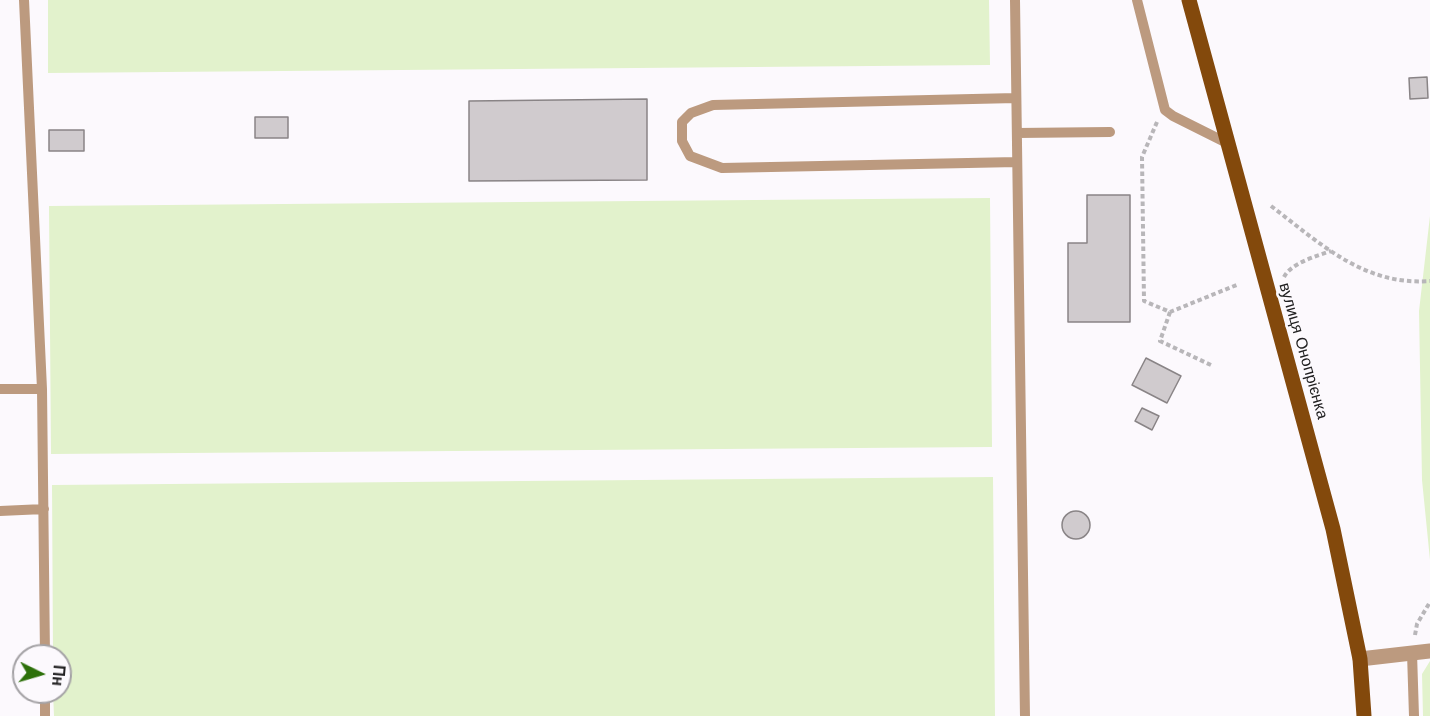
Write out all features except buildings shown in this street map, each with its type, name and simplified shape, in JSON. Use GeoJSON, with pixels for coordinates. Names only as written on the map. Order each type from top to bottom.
{"type":"FeatureCollection","features":[{"type":"Feature","properties":{"kind":"main road","name":"вулиця Онопрієнка"},"geometry":{"type":"LineString","coordinates":[[1189,0],[1328,509],[1360,659],[1364,716]]}},
{"type":"Feature","properties":{"kind":"street"},"geometry":{"type":"LineString","coordinates":[[1360,659],[1430,651]]}},
{"type":"Feature","properties":{"kind":"lane"},"geometry":{"type":"LineString","coordinates":[[24,0],[42,388],[45,644]]}},
{"type":"Feature","properties":{"kind":"lane"},"geometry":{"type":"LineString","coordinates":[[1015,0],[1025,716]]}},
{"type":"Feature","properties":{"kind":"lane"},"geometry":{"type":"LineString","coordinates":[[1137,0],[1165,110],[1227,143]]}},
{"type":"Feature","properties":{"kind":"lane"},"geometry":{"type":"LineString","coordinates":[[1016,98],[713,105],[691,113],[682,122],[682,141],[690,156],[722,168],[1017,162]]}},
{"type":"Feature","properties":{"kind":"lane"},"geometry":{"type":"LineString","coordinates":[[1017,133],[1110,132]]}},
{"type":"Feature","properties":{"kind":"lane"},"geometry":{"type":"LineString","coordinates":[[0,389],[42,388]]}},
{"type":"Feature","properties":{"kind":"lane"},"geometry":{"type":"LineString","coordinates":[[0,511],[44,509]]}},
{"type":"Feature","properties":{"kind":"lane"},"geometry":{"type":"LineString","coordinates":[[1412,653],[1414,716]]}},
{"type":"Feature","properties":{"kind":"path"},"geometry":{"type":"LineString","coordinates":[[1154,112],[1157,123],[1142,157],[1144,301],[1170,312],[1239,284]]}},
{"type":"Feature","properties":{"kind":"path"},"geometry":{"type":"LineString","coordinates":[[1271,206],[1358,269],[1387,280],[1430,281]]}},
{"type":"Feature","properties":{"kind":"path"},"geometry":{"type":"LineString","coordinates":[[1271,302],[1286,273],[1314,257],[1332,251]]}},
{"type":"Feature","properties":{"kind":"path"},"geometry":{"type":"LineString","coordinates":[[1170,312],[1160,341],[1213,366]]}},
{"type":"Feature","properties":{"kind":"path"},"geometry":{"type":"LineString","coordinates":[[1412,653],[1418,624],[1430,602]]}},
{"type":"Feature","properties":{"kind":"green space"},"geometry":{"type":"Polygon","coordinates":[[[48,0],[989,0],[990,65],[48,73],[48,0]]]}},
{"type":"Feature","properties":{"kind":"green space"},"geometry":{"type":"Polygon","coordinates":[[[990,198],[992,447],[51,454],[49,206],[990,198]]]}},
{"type":"Feature","properties":{"kind":"green space"},"geometry":{"type":"Polygon","coordinates":[[[1430,216],[1430,560],[1422,480],[1419,311],[1430,216]]]}},
{"type":"Feature","properties":{"kind":"green space"},"geometry":{"type":"Polygon","coordinates":[[[993,477],[995,716],[54,716],[54,704],[72,704],[72,644],[53,644],[52,485],[993,477]]]}},
{"type":"Feature","properties":{"kind":"green space"},"geometry":{"type":"Polygon","coordinates":[[[1430,661],[1430,716],[1423,716],[1422,674],[1430,661]]]}}]}
